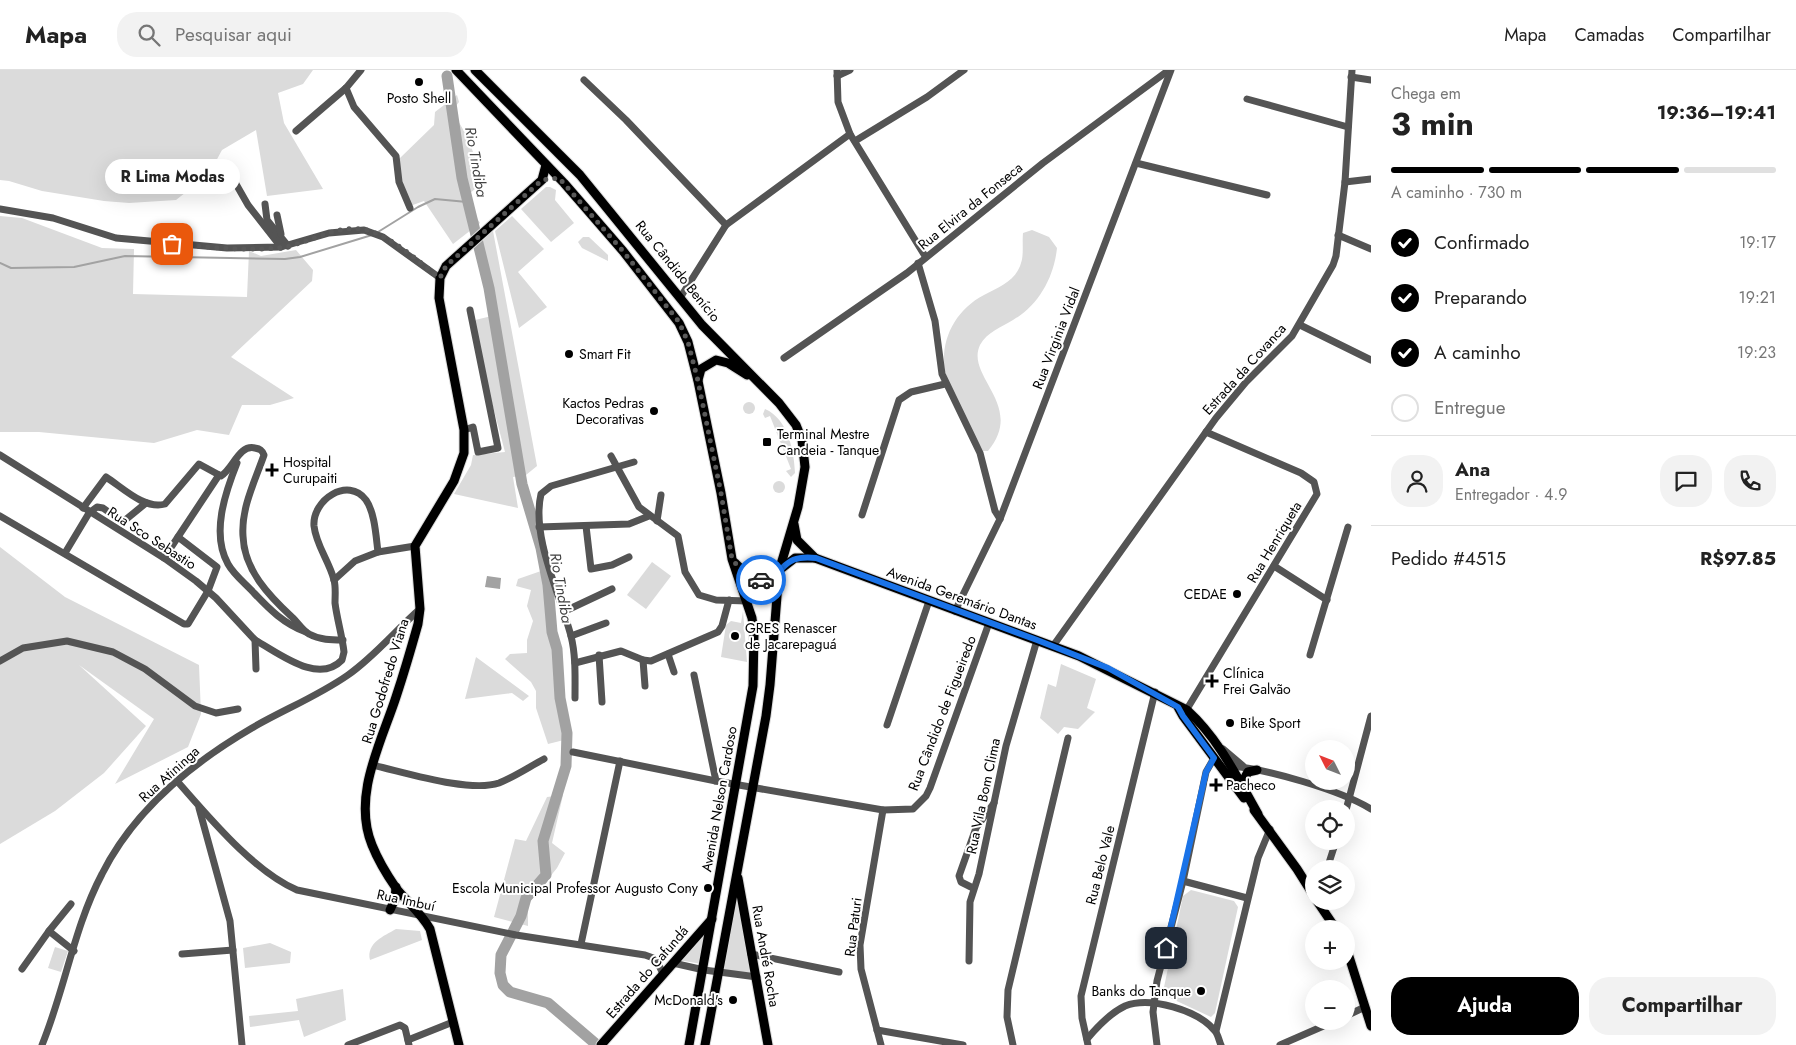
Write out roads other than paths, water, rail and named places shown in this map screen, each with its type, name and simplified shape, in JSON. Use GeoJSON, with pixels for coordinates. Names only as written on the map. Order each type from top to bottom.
{"type":"FeatureCollection","features":[{"type":"Feature","properties":{"kind":"main road"},"geometry":{"type":"LineString","coordinates":[[456,70],[559,178],[622,250],[679,322],[688,342],[698,381],[721,493],[732,559]]}},
{"type":"Feature","properties":{"kind":"main road","name":"Rua Cândido Benício"},"geometry":{"type":"LineString","coordinates":[[475,70],[580,175],[702,325],[789,415],[802,440],[805,467],[795,516],[778,572]]}},
{"type":"Feature","properties":{"kind":"main road"},"geometry":{"type":"LineString","coordinates":[[415,546],[454,481],[464,453],[464,430],[440,307],[440,278],[446,266],[542,180],[546,165]]}},
{"type":"Feature","properties":{"kind":"main road"},"geometry":{"type":"LineString","coordinates":[[542,180],[559,178]]}},
{"type":"Feature","properties":{"kind":"main road"},"geometry":{"type":"LineString","coordinates":[[698,381],[698,374],[704,366],[712,361],[722,361],[728,363],[763,387]]}},
{"type":"Feature","properties":{"kind":"main road","name":"Avenida Geremário Dantas"},"geometry":{"type":"LineString","coordinates":[[795,516],[797,540],[816,558]]}},
{"type":"Feature","properties":{"kind":"main road","name":"Rua Godofredo Viana"},"geometry":{"type":"LineString","coordinates":[[415,546],[420,609],[418,624],[397,695],[372,766],[365,801],[366,822],[371,843],[382,866],[396,887],[423,917],[430,929],[459,1045]]}},
{"type":"Feature","properties":{"kind":"main road","name":"Avenida Geremário Dantas"},"geometry":{"type":"LineString","coordinates":[[732,559],[744,574],[755,580],[764,580],[778,572],[795,558],[816,558],[1108,668],[1155,692],[1183,711],[1219,745],[1258,814]]}},
{"type":"Feature","properties":{"kind":"main road","name":"Avenida Nelson Cardoso"},"geometry":{"type":"LineString","coordinates":[[689,1045],[714,917],[755,665],[754,633],[732,559]]}},
{"type":"Feature","properties":{"kind":"main road"},"geometry":{"type":"LineString","coordinates":[[705,1045],[770,685],[778,572]]}},
{"type":"Feature","properties":{"kind":"main road","name":"Avenida Geremário Dantas"},"geometry":{"type":"LineString","coordinates":[[1183,711],[1214,758],[1270,829],[1305,880]]}},
{"type":"Feature","properties":{"kind":"main road"},"geometry":{"type":"LineString","coordinates":[[1214,758],[1231,766]]}},
{"type":"Feature","properties":{"kind":"main road"},"geometry":{"type":"LineString","coordinates":[[1241,785],[1245,775],[1257,770]]}},
{"type":"Feature","properties":{"kind":"main road","name":"Rua André Rocha"},"geometry":{"type":"LineString","coordinates":[[737,871],[768,1045]]}},
{"type":"Feature","properties":{"kind":"main road"},"geometry":{"type":"LineString","coordinates":[[390,910],[395,899],[396,887]]}},
{"type":"Feature","properties":{"kind":"main road","name":"Estrada do Cafundá"},"geometry":{"type":"LineString","coordinates":[[603,1042],[714,917]]}},
{"type":"Feature","properties":{"kind":"main road"},"geometry":{"type":"LineString","coordinates":[[1353,970],[1371,1026]]}},
{"type":"Feature","properties":{"kind":"street"},"geometry":{"type":"LineString","coordinates":[[296,130],[346,88],[361,70]]}},
{"type":"Feature","properties":{"kind":"street"},"geometry":{"type":"LineString","coordinates":[[850,70],[837,73],[838,102],[850,134],[925,256]]}},
{"type":"Feature","properties":{"kind":"street"},"geometry":{"type":"LineString","coordinates":[[855,141],[927,97],[964,70]]}},
{"type":"Feature","properties":{"kind":"street","name":"Rua Virginia Vidal"},"geometry":{"type":"LineString","coordinates":[[955,611],[1000,519],[1170,70]]}},
{"type":"Feature","properties":{"kind":"street","name":"Rua Elvira da Fonseca"},"geometry":{"type":"LineString","coordinates":[[784,358],[891,285],[1043,163],[1170,70]]}},
{"type":"Feature","properties":{"kind":"street"},"geometry":{"type":"LineString","coordinates":[[1352,74],[1371,80]]}},
{"type":"Feature","properties":{"kind":"street","name":"Estrada da Covanca"},"geometry":{"type":"LineString","coordinates":[[1052,646],[1206,432],[1246,382],[1292,336],[1333,265],[1344,182],[1352,74]]}},
{"type":"Feature","properties":{"kind":"street"},"geometry":{"type":"LineString","coordinates":[[584,80],[626,120],[726,225]]}},
{"type":"Feature","properties":{"kind":"street"},"geometry":{"type":"LineString","coordinates":[[346,88],[354,107],[396,156],[399,182],[410,208]]}},
{"type":"Feature","properties":{"kind":"street"},"geometry":{"type":"LineString","coordinates":[[1247,99],[1348,127]]}},
{"type":"Feature","properties":{"kind":"street"},"geometry":{"type":"LineString","coordinates":[[680,298],[703,258],[726,225],[850,134]]}},
{"type":"Feature","properties":{"kind":"street"},"geometry":{"type":"LineString","coordinates":[[1136,164],[1267,195]]}},
{"type":"Feature","properties":{"kind":"street"},"geometry":{"type":"LineString","coordinates":[[232,177],[248,205],[284,247]]}},
{"type":"Feature","properties":{"kind":"street"},"geometry":{"type":"LineString","coordinates":[[1344,182],[1371,179]]}},
{"type":"Feature","properties":{"kind":"street"},"geometry":{"type":"LineString","coordinates":[[264,204],[268,220],[282,237]]}},
{"type":"Feature","properties":{"kind":"street"},"geometry":{"type":"LineString","coordinates":[[0,209],[53,218],[116,238],[227,248],[284,247],[344,230],[372,232],[383,237],[440,278]]}},
{"type":"Feature","properties":{"kind":"street"},"geometry":{"type":"LineString","coordinates":[[277,215],[284,247]]}},
{"type":"Feature","properties":{"kind":"street"},"geometry":{"type":"LineString","coordinates":[[1338,235],[1371,249]]}},
{"type":"Feature","properties":{"kind":"street"},"geometry":{"type":"LineString","coordinates":[[918,263],[935,321],[946,384],[976,443],[995,511],[1000,519]]}},
{"type":"Feature","properties":{"kind":"street"},"geometry":{"type":"LineString","coordinates":[[464,430],[472,428],[478,452],[498,448],[470,310]]}},
{"type":"Feature","properties":{"kind":"street"},"geometry":{"type":"LineString","coordinates":[[1300,325],[1371,360]]}},
{"type":"Feature","properties":{"kind":"street"},"geometry":{"type":"LineString","coordinates":[[862,515],[900,400],[911,392],[946,384]]}},
{"type":"Feature","properties":{"kind":"street","name":"Rua Henriqueta"},"geometry":{"type":"LineString","coordinates":[[1183,711],[1317,494],[1314,482],[1301,473],[1206,432]]}},
{"type":"Feature","properties":{"kind":"street"},"geometry":{"type":"LineString","coordinates":[[164,558],[219,475],[224,474],[242,452],[251,447],[262,451],[264,455],[247,503],[243,521],[245,551],[265,592],[308,634]]}},
{"type":"Feature","properties":{"kind":"street"},"geometry":{"type":"LineString","coordinates":[[242,452],[227,486],[222,510],[221,545],[223,554],[229,566],[266,605],[292,627],[330,640],[343,640],[336,604],[334,580],[318,542],[314,525],[316,512],[323,500],[336,492],[348,490],[359,493],[367,501],[371,513],[378,552]]}},
{"type":"Feature","properties":{"kind":"street","name":"Rua Sco Sebastio"},"geometry":{"type":"LineString","coordinates":[[0,455],[164,558],[208,591],[255,640],[296,663],[317,670],[328,670],[342,660],[343,640]]}},
{"type":"Feature","properties":{"kind":"street"},"geometry":{"type":"LineString","coordinates":[[611,456],[639,507],[648,516],[678,536],[685,572],[694,590],[705,598],[746,601]]}},
{"type":"Feature","properties":{"kind":"street"},"geometry":{"type":"LineString","coordinates":[[575,698],[575,662],[571,636],[539,527],[541,494],[547,488],[634,462]]}},
{"type":"Feature","properties":{"kind":"street"},"geometry":{"type":"LineString","coordinates":[[65,553],[104,477],[146,503],[159,506],[165,504],[199,464],[205,465],[219,475]]}},
{"type":"Feature","properties":{"kind":"street"},"geometry":{"type":"LineString","coordinates":[[657,521],[661,495]]}},
{"type":"Feature","properties":{"kind":"street"},"geometry":{"type":"LineString","coordinates":[[86,510],[100,507],[121,521],[124,521],[146,503]]}},
{"type":"Feature","properties":{"kind":"street"},"geometry":{"type":"LineString","coordinates":[[0,516],[184,624],[190,622],[208,591],[217,569],[216,565],[178,537]]}},
{"type":"Feature","properties":{"kind":"street"},"geometry":{"type":"LineString","coordinates":[[539,527],[629,524],[648,516]]}},
{"type":"Feature","properties":{"kind":"street"},"geometry":{"type":"LineString","coordinates":[[586,526],[592,569],[612,565],[629,557]]}},
{"type":"Feature","properties":{"kind":"street"},"geometry":{"type":"LineString","coordinates":[[1310,655],[1348,527]]}},
{"type":"Feature","properties":{"kind":"street"},"geometry":{"type":"LineString","coordinates":[[334,580],[355,561],[378,552],[415,546]]}},
{"type":"Feature","properties":{"kind":"street"},"geometry":{"type":"LineString","coordinates":[[1274,566],[1326,600]]}},
{"type":"Feature","properties":{"kind":"street"},"geometry":{"type":"LineString","coordinates":[[563,612],[612,589]]}},
{"type":"Feature","properties":{"kind":"street"},"geometry":{"type":"LineString","coordinates":[[575,662],[621,651],[643,660],[651,660],[668,654],[718,632],[722,626],[729,600]]}},
{"type":"Feature","properties":{"kind":"street"},"geometry":{"type":"LineString","coordinates":[[887,725],[929,601]]}},
{"type":"Feature","properties":{"kind":"street","name":"Rua Atininga"},"geometry":{"type":"LineString","coordinates":[[42,1045],[53,1020],[90,900],[102,873],[115,851],[151,805],[204,758],[252,728],[347,676],[420,609]]}},
{"type":"Feature","properties":{"kind":"street"},"geometry":{"type":"LineString","coordinates":[[571,636],[606,623]]}},
{"type":"Feature","properties":{"kind":"street","name":"Rua Cândido de Figueiredo"},"geometry":{"type":"LineString","coordinates":[[573,752],[716,781],[883,810],[913,809],[926,796],[989,623]]}},
{"type":"Feature","properties":{"kind":"street"},"geometry":{"type":"LineString","coordinates":[[255,640],[256,669]]}},
{"type":"Feature","properties":{"kind":"street","name":"Rua Vila Bom Clima"},"geometry":{"type":"LineString","coordinates":[[969,961],[970,902],[979,874],[1009,733],[1037,640]]}},
{"type":"Feature","properties":{"kind":"street"},"geometry":{"type":"LineString","coordinates":[[0,661],[23,648],[67,641],[113,652],[145,669],[195,706],[216,712],[238,709]]}},
{"type":"Feature","properties":{"kind":"street"},"geometry":{"type":"LineString","coordinates":[[668,654],[674,672]]}},
{"type":"Feature","properties":{"kind":"street"},"geometry":{"type":"LineString","coordinates":[[599,655],[602,702]]}},
{"type":"Feature","properties":{"kind":"street"},"geometry":{"type":"LineString","coordinates":[[643,660],[645,686]]}},
{"type":"Feature","properties":{"kind":"street"},"geometry":{"type":"LineString","coordinates":[[694,675],[716,781]]}},
{"type":"Feature","properties":{"kind":"street","name":"Rua Belo Vale"},"geometry":{"type":"LineString","coordinates":[[1088,1042],[1082,1018],[1081,996],[1155,692]]}},
{"type":"Feature","properties":{"kind":"street"},"geometry":{"type":"LineString","coordinates":[[1350,798],[1371,716]]}},
{"type":"Feature","properties":{"kind":"street"},"geometry":{"type":"LineString","coordinates":[[1013,1045],[1007,1017],[1008,990],[1068,738]]}},
{"type":"Feature","properties":{"kind":"street"},"geometry":{"type":"LineString","coordinates":[[1219,745],[1243,766]]}},
{"type":"Feature","properties":{"kind":"street"},"geometry":{"type":"LineString","coordinates":[[1157,1045],[1153,1023],[1154,1003],[1206,772],[1214,758]]}},
{"type":"Feature","properties":{"kind":"street"},"geometry":{"type":"LineString","coordinates":[[372,766],[467,785],[484,786],[499,783],[544,759]]}},
{"type":"Feature","properties":{"kind":"street"},"geometry":{"type":"LineString","coordinates":[[581,944],[620,761]]}},
{"type":"Feature","properties":{"kind":"street"},"geometry":{"type":"LineString","coordinates":[[1231,766],[1243,766],[1350,798],[1371,809]]}},
{"type":"Feature","properties":{"kind":"street","name":"Rua Imbuí"},"geometry":{"type":"LineString","coordinates":[[177,781],[198,806],[260,868],[279,882],[297,890],[423,917],[652,957],[659,963],[663,974]]}},
{"type":"Feature","properties":{"kind":"street"},"geometry":{"type":"LineString","coordinates":[[973,888],[961,882],[959,876],[976,828],[995,801]]}},
{"type":"Feature","properties":{"kind":"street"},"geometry":{"type":"LineString","coordinates":[[198,806],[225,897],[233,950],[242,1045]]}},
{"type":"Feature","properties":{"kind":"street","name":"Rua Paturi"},"geometry":{"type":"LineString","coordinates":[[881,1045],[861,969],[860,944],[883,810]]}},
{"type":"Feature","properties":{"kind":"street"},"geometry":{"type":"LineString","coordinates":[[1221,1045],[1216,1031],[1247,898],[1261,848],[1270,829]]}},
{"type":"Feature","properties":{"kind":"street"},"geometry":{"type":"LineString","coordinates":[[1183,881],[1247,898]]}},
{"type":"Feature","properties":{"kind":"street"},"geometry":{"type":"LineString","coordinates":[[22,969],[71,904]]}},
{"type":"Feature","properties":{"kind":"street"},"geometry":{"type":"LineString","coordinates":[[49,931],[74,952]]}},
{"type":"Feature","properties":{"kind":"street"},"geometry":{"type":"LineString","coordinates":[[182,954],[233,950]]}},
{"type":"Feature","properties":{"kind":"street"},"geometry":{"type":"LineString","coordinates":[[752,954],[839,972]]}},
{"type":"Feature","properties":{"kind":"street"},"geometry":{"type":"LineString","coordinates":[[673,964],[757,977]]}},
{"type":"Feature","properties":{"kind":"street"},"geometry":{"type":"LineString","coordinates":[[1088,1042],[1115,1012],[1127,1005],[1154,1003],[1182,1010],[1216,1031]]}},
{"type":"Feature","properties":{"kind":"street"},"geometry":{"type":"LineString","coordinates":[[1355,1012],[1365,1007]]}},
{"type":"Feature","properties":{"kind":"street"},"geometry":{"type":"LineString","coordinates":[[348,1045],[400,1025],[404,1028],[409,1043],[454,1022]]}},
{"type":"Feature","properties":{"kind":"street"},"geometry":{"type":"LineString","coordinates":[[877,1030],[963,1045]]}},
{"type":"Feature","properties":{"kind":"street"},"geometry":{"type":"LineString","coordinates":[[1280,1045],[1300,1042],[1320,1030]]}},
{"type":"Feature","properties":{"kind":"waterway","name":"Rio Tindiba"},"geometry":{"type":"LineString","coordinates":[[447,76],[462,178],[489,288],[522,484],[541,548],[548,585],[552,632],[557,649],[560,698],[567,733],[566,766],[543,841],[546,875],[526,898],[521,916],[501,955],[500,973],[503,985],[510,992],[548,1003],[597,1045]]}},
{"type":"Feature","properties":{"kind":"waterway"},"geometry":{"type":"LineString","coordinates":[[378,232],[418,207],[435,199],[467,202]]}},
{"type":"Feature","properties":{"kind":"waterway"},"geometry":{"type":"LineString","coordinates":[[0,263],[11,268],[74,267],[125,256],[285,259],[300,257],[372,235]]}},
{"type":"Feature","properties":{"kind":"place","name":"Posto Shell"},"geometry":{"type":"Point","coordinates":[419,82]}},
{"type":"Feature","properties":{"kind":"place","name":"R Lima Modas"},"geometry":{"type":"Point","coordinates":[172,244]}},
{"type":"Feature","properties":{"kind":"place","name":"Smart Fit"},"geometry":{"type":"Point","coordinates":[569,354]}},
{"type":"Feature","properties":{"kind":"place","name":"Kactos Pedras Decorativas"},"geometry":{"type":"Point","coordinates":[654,411]}},
{"type":"Feature","properties":{"kind":"place","name":"Terminal Mestre Candeia - Tanque"},"geometry":{"type":"Point","coordinates":[767,442]}},
{"type":"Feature","properties":{"kind":"place","name":"Hospital Curupaiti"},"geometry":{"type":"Point","coordinates":[272,470]}},
{"type":"Feature","properties":{"kind":"place","name":"CEDAE"},"geometry":{"type":"Point","coordinates":[1237,594]}},
{"type":"Feature","properties":{"kind":"place","name":"GRES Renascer de Jacarepaguá"},"geometry":{"type":"Point","coordinates":[735,636]}},
{"type":"Feature","properties":{"kind":"place","name":"Clínica Frei Galvão"},"geometry":{"type":"Point","coordinates":[1212,681]}},
{"type":"Feature","properties":{"kind":"place","name":"Bike Sport"},"geometry":{"type":"Point","coordinates":[1230,723]}},
{"type":"Feature","properties":{"kind":"place","name":"Pacheco"},"geometry":{"type":"Point","coordinates":[1216,785]}},
{"type":"Feature","properties":{"kind":"place","name":"Escola Municipal Professor Augusto Cony"},"geometry":{"type":"Point","coordinates":[708,888]}},
{"type":"Feature","properties":{"kind":"place","name":"Banks do Tanque"},"geometry":{"type":"Point","coordinates":[1201,991]}},
{"type":"Feature","properties":{"kind":"place","name":"McDonald's"},"geometry":{"type":"Point","coordinates":[733,1000]}}]}
